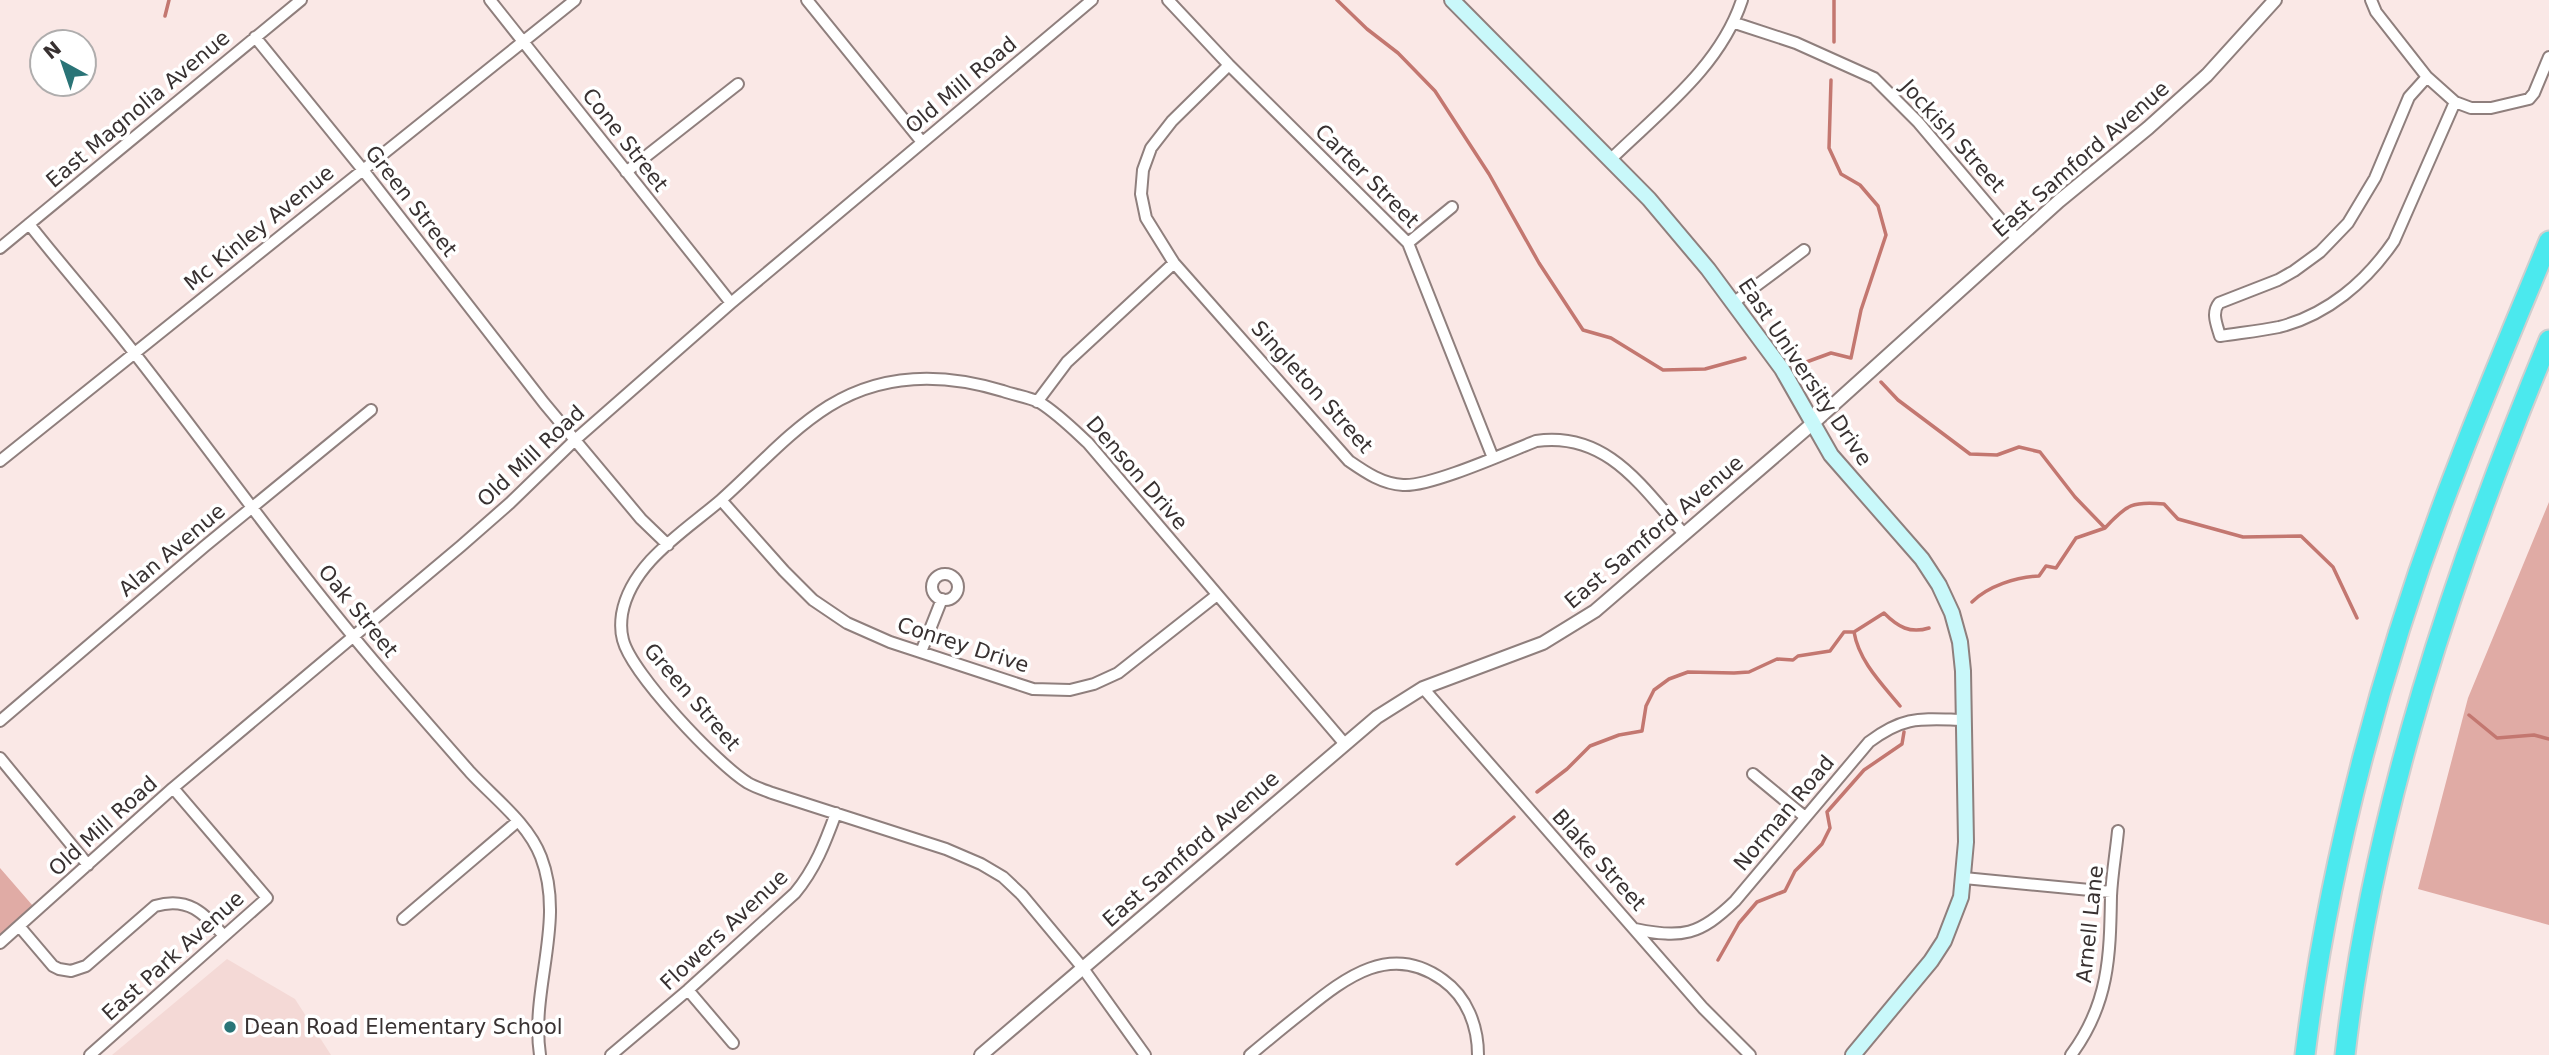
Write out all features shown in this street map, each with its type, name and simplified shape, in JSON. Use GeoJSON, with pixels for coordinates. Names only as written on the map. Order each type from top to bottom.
{"type":"FeatureCollection","features":[{"type":"Feature","properties":{"kind":"highway"},"geometry":{"type":"LineString","coordinates":[[2305,1055],[2323,939],[2347,827],[2384,687],[2411,597],[2456,468],[2549,241]]}},
{"type":"Feature","properties":{"kind":"highway"},"geometry":{"type":"LineString","coordinates":[[2345,1055],[2350,1013],[2378,862],[2412,725],[2482,507],[2549,340]]}},
{"type":"Feature","properties":{"kind":"main road","name":"East University Drive"},"geometry":{"type":"LineString","coordinates":[[1452,0],[1611,160],[1681,236],[1782,369],[1838,464],[1922,559],[1939,585],[1952,613],[1960,642],[1963,671],[1966,842],[1964,878],[1954,919],[1944,941],[1931,961],[1853,1055]]}},
{"type":"Feature","properties":{"kind":"street","name":"East Magnolia Avenue"},"geometry":{"type":"LineString","coordinates":[[0,248],[301,0]]}},
{"type":"Feature","properties":{"kind":"street","name":"Cone Street"},"geometry":{"type":"LineString","coordinates":[[491,0],[731,303]]}},
{"type":"Feature","properties":{"kind":"street","name":"Mc Kinley Avenue"},"geometry":{"type":"LineString","coordinates":[[0,461],[575,0]]}},
{"type":"Feature","properties":{"kind":"street"},"geometry":{"type":"LineString","coordinates":[[807,0],[922,142]]}},
{"type":"Feature","properties":{"kind":"street","name":"Old Mill Road"},"geometry":{"type":"LineString","coordinates":[[0,943],[173,788],[461,546],[576,439],[731,303],[1092,0]]}},
{"type":"Feature","properties":{"kind":"street","name":"Carter Street"},"geometry":{"type":"LineString","coordinates":[[1168,0],[1229,65],[1408,243],[1493,458]]}},
{"type":"Feature","properties":{"kind":"street"},"geometry":{"type":"LineString","coordinates":[[1611,160],[1714,56],[1735,23],[1742,0]]}},
{"type":"Feature","properties":{"kind":"street","name":"East Samford Avenue"},"geometry":{"type":"LineString","coordinates":[[981,1055],[1377,717],[1423,688],[1509,657],[1564,631],[1595,611],[1812,424],[2059,201],[2148,128],[2207,75],[2275,0]]}},
{"type":"Feature","properties":{"kind":"street"},"geometry":{"type":"LineString","coordinates":[[2371,0],[2376,12],[2427,77],[2455,102],[2471,108],[2491,108],[2529,99],[2549,57]]}},
{"type":"Feature","properties":{"kind":"street","name":"Jockish Street"},"geometry":{"type":"LineString","coordinates":[[1735,23],[1796,43],[1874,78],[1918,122],[2017,239]]}},
{"type":"Feature","properties":{"kind":"street","name":"Green Street"},"geometry":{"type":"LineString","coordinates":[[255,37],[363,170],[544,403],[641,519],[668,545],[643,570],[629,591],[622,615],[622,639],[632,660],[710,752],[748,783],[946,849],[1003,877],[1022,895],[1082,967],[1145,1055]]}},
{"type":"Feature","properties":{"kind":"street","name":"Singleton Street"},"geometry":{"type":"LineString","coordinates":[[1229,65],[1157,139],[1143,170],[1141,194],[1146,218],[1174,263],[1349,461],[1369,475],[1403,485],[1428,481],[1536,440],[1562,439],[1587,444],[1627,471],[1684,534]]}},
{"type":"Feature","properties":{"kind":"street"},"geometry":{"type":"LineString","coordinates":[[2427,77],[2409,97],[2375,178],[2348,223],[2320,252],[2294,271],[2219,303],[2215,314],[2220,336],[2280,326],[2323,309],[2357,285],[2382,259],[2393,242],[2455,102]]}},
{"type":"Feature","properties":{"kind":"street"},"geometry":{"type":"LineString","coordinates":[[626,172],[738,84]]}},
{"type":"Feature","properties":{"kind":"street"},"geometry":{"type":"LineString","coordinates":[[1408,243],[1452,207]]}},
{"type":"Feature","properties":{"kind":"street","name":"Oak Street"},"geometry":{"type":"LineString","coordinates":[[29,224],[134,353],[352,635],[471,772],[518,821],[540,853],[548,876],[551,901],[551,926],[537,1036],[540,1055]]}},
{"type":"Feature","properties":{"kind":"street"},"geometry":{"type":"LineString","coordinates":[[1733,303],[1804,250]]}},
{"type":"Feature","properties":{"kind":"street"},"geometry":{"type":"LineString","coordinates":[[1037,402],[1076,353],[1174,263]]}},
{"type":"Feature","properties":{"kind":"street","name":"Denson Drive"},"geometry":{"type":"LineString","coordinates":[[668,545],[800,428],[829,407],[873,387],[897,381],[933,378],[960,380],[1037,402],[1068,424],[1088,443],[1344,743]]}},
{"type":"Feature","properties":{"kind":"street","name":"Alan Avenue"},"geometry":{"type":"LineString","coordinates":[[0,721],[371,410]]}},
{"type":"Feature","properties":{"kind":"street","name":"Conrey Drive"},"geometry":{"type":"LineString","coordinates":[[721,500],[813,600],[858,628],[1033,689],[1070,690],[1094,684],[1118,673],[1217,595]]}},
{"type":"Feature","properties":{"kind":"street"},"geometry":{"type":"LineString","coordinates":[[921,652],[942,599]]}},
{"type":"Feature","properties":{"kind":"street","name":"Blake Street"},"geometry":{"type":"LineString","coordinates":[[1423,688],[1712,1017],[1750,1055]]}},
{"type":"Feature","properties":{"kind":"street","name":"Norman Road"},"geometry":{"type":"LineString","coordinates":[[1635,929],[1662,935],[1683,935],[1699,930],[1735,901],[1869,742],[1889,727],[1911,719],[1964,720]]}},
{"type":"Feature","properties":{"kind":"street"},"geometry":{"type":"LineString","coordinates":[[0,758],[88,865]]}},
{"type":"Feature","properties":{"kind":"street"},"geometry":{"type":"LineString","coordinates":[[1753,774],[1805,817]]}},
{"type":"Feature","properties":{"kind":"street","name":"East Park Avenue"},"geometry":{"type":"LineString","coordinates":[[90,1055],[267,898],[173,788]]}},
{"type":"Feature","properties":{"kind":"street","name":"Flowers Avenue"},"geometry":{"type":"LineString","coordinates":[[611,1055],[795,893],[816,864],[836,813]]}},
{"type":"Feature","properties":{"kind":"street"},"geometry":{"type":"LineString","coordinates":[[403,919],[518,821]]}},
{"type":"Feature","properties":{"kind":"street","name":"Arnell Lane"},"geometry":{"type":"LineString","coordinates":[[2071,1055],[2090,1026],[2106,980],[2118,831]]}},
{"type":"Feature","properties":{"kind":"street"},"geometry":{"type":"LineString","coordinates":[[1964,878],[2111,892]]}},
{"type":"Feature","properties":{"kind":"street"},"geometry":{"type":"LineString","coordinates":[[19,926],[53,966],[65,971],[86,966],[155,906],[164,904],[174,903],[201,911],[224,936]]}},
{"type":"Feature","properties":{"kind":"street"},"geometry":{"type":"LineString","coordinates":[[1250,1055],[1350,976],[1372,967],[1396,963],[1432,971],[1451,985],[1466,1005],[1476,1028],[1478,1055]]}},
{"type":"Feature","properties":{"kind":"street"},"geometry":{"type":"LineString","coordinates":[[688,990],[733,1043]]}},
{"type":"Feature","properties":{"kind":"shaded area"},"geometry":{"type":"Polygon","coordinates":[[[2549,502],[2549,925],[2418,889],[2468,698],[2549,502]]]}},
{"type":"Feature","properties":{"kind":"shaded area"},"geometry":{"type":"Polygon","coordinates":[[[0,868],[33,906],[0,935],[0,868]]]}},
{"type":"Feature","properties":{"kind":"shaded area","name":"Dean Road Elementary School"},"geometry":{"type":"Polygon","coordinates":[[[227,959],[295,999],[331,1055],[112,1055],[227,959]]]}},
{"type":"Feature","properties":{"kind":"waterway"},"geometry":{"type":"LineString","coordinates":[[165,16],[169,0]]}},
{"type":"Feature","properties":{"kind":"waterway"},"geometry":{"type":"LineString","coordinates":[[1337,0],[1367,29],[1398,53],[1435,91],[1489,174],[1539,263],[1583,330],[1611,338],[1663,370],[1705,369],[1745,358]]}},
{"type":"Feature","properties":{"kind":"waterway"},"geometry":{"type":"LineString","coordinates":[[1834,0],[1834,42]]}},
{"type":"Feature","properties":{"kind":"waterway"},"geometry":{"type":"LineString","coordinates":[[1801,364],[1831,353],[1851,358],[1861,310],[1886,235],[1878,206],[1860,185],[1841,174],[1829,148],[1831,80]]}},
{"type":"Feature","properties":{"kind":"waterway"},"geometry":{"type":"LineString","coordinates":[[1881,382],[1898,400],[1970,454],[1997,455],[2019,447],[2040,452],[2075,497],[2105,528],[2125,509],[2138,504],[2153,503],[2164,504],[2178,519],[2243,537],[2301,536],[2333,567],[2357,618]]}},
{"type":"Feature","properties":{"kind":"waterway"},"geometry":{"type":"LineString","coordinates":[[1972,602],[2003,583],[2039,576],[2046,566],[2056,568],[2076,538],[2105,528]]}},
{"type":"Feature","properties":{"kind":"waterway"},"geometry":{"type":"LineString","coordinates":[[1537,792],[1567,769],[1590,746],[1619,735],[1642,731],[1646,706],[1654,690],[1669,679],[1688,672],[1749,672],[1777,659],[1793,660],[1798,656],[1830,651],[1844,632],[1854,632],[1884,613],[1910,630],[1929,628]]}},
{"type":"Feature","properties":{"kind":"waterway"},"geometry":{"type":"LineString","coordinates":[[1854,632],[1866,662],[1900,706]]}},
{"type":"Feature","properties":{"kind":"waterway"},"geometry":{"type":"LineString","coordinates":[[2469,715],[2497,738],[2534,735],[2549,739]]}},
{"type":"Feature","properties":{"kind":"waterway"},"geometry":{"type":"LineString","coordinates":[[1718,960],[1739,923],[1757,902],[1785,891],[1795,871],[1822,844],[1830,828],[1827,812],[1864,770],[1902,744],[1904,732]]}},
{"type":"Feature","properties":{"kind":"waterway"},"geometry":{"type":"LineString","coordinates":[[1457,864],[1514,817]]}},
{"type":"Feature","properties":{"kind":"place","name":"Dean Road Elementary School"},"geometry":{"type":"Point","coordinates":[230,1027]}}]}
